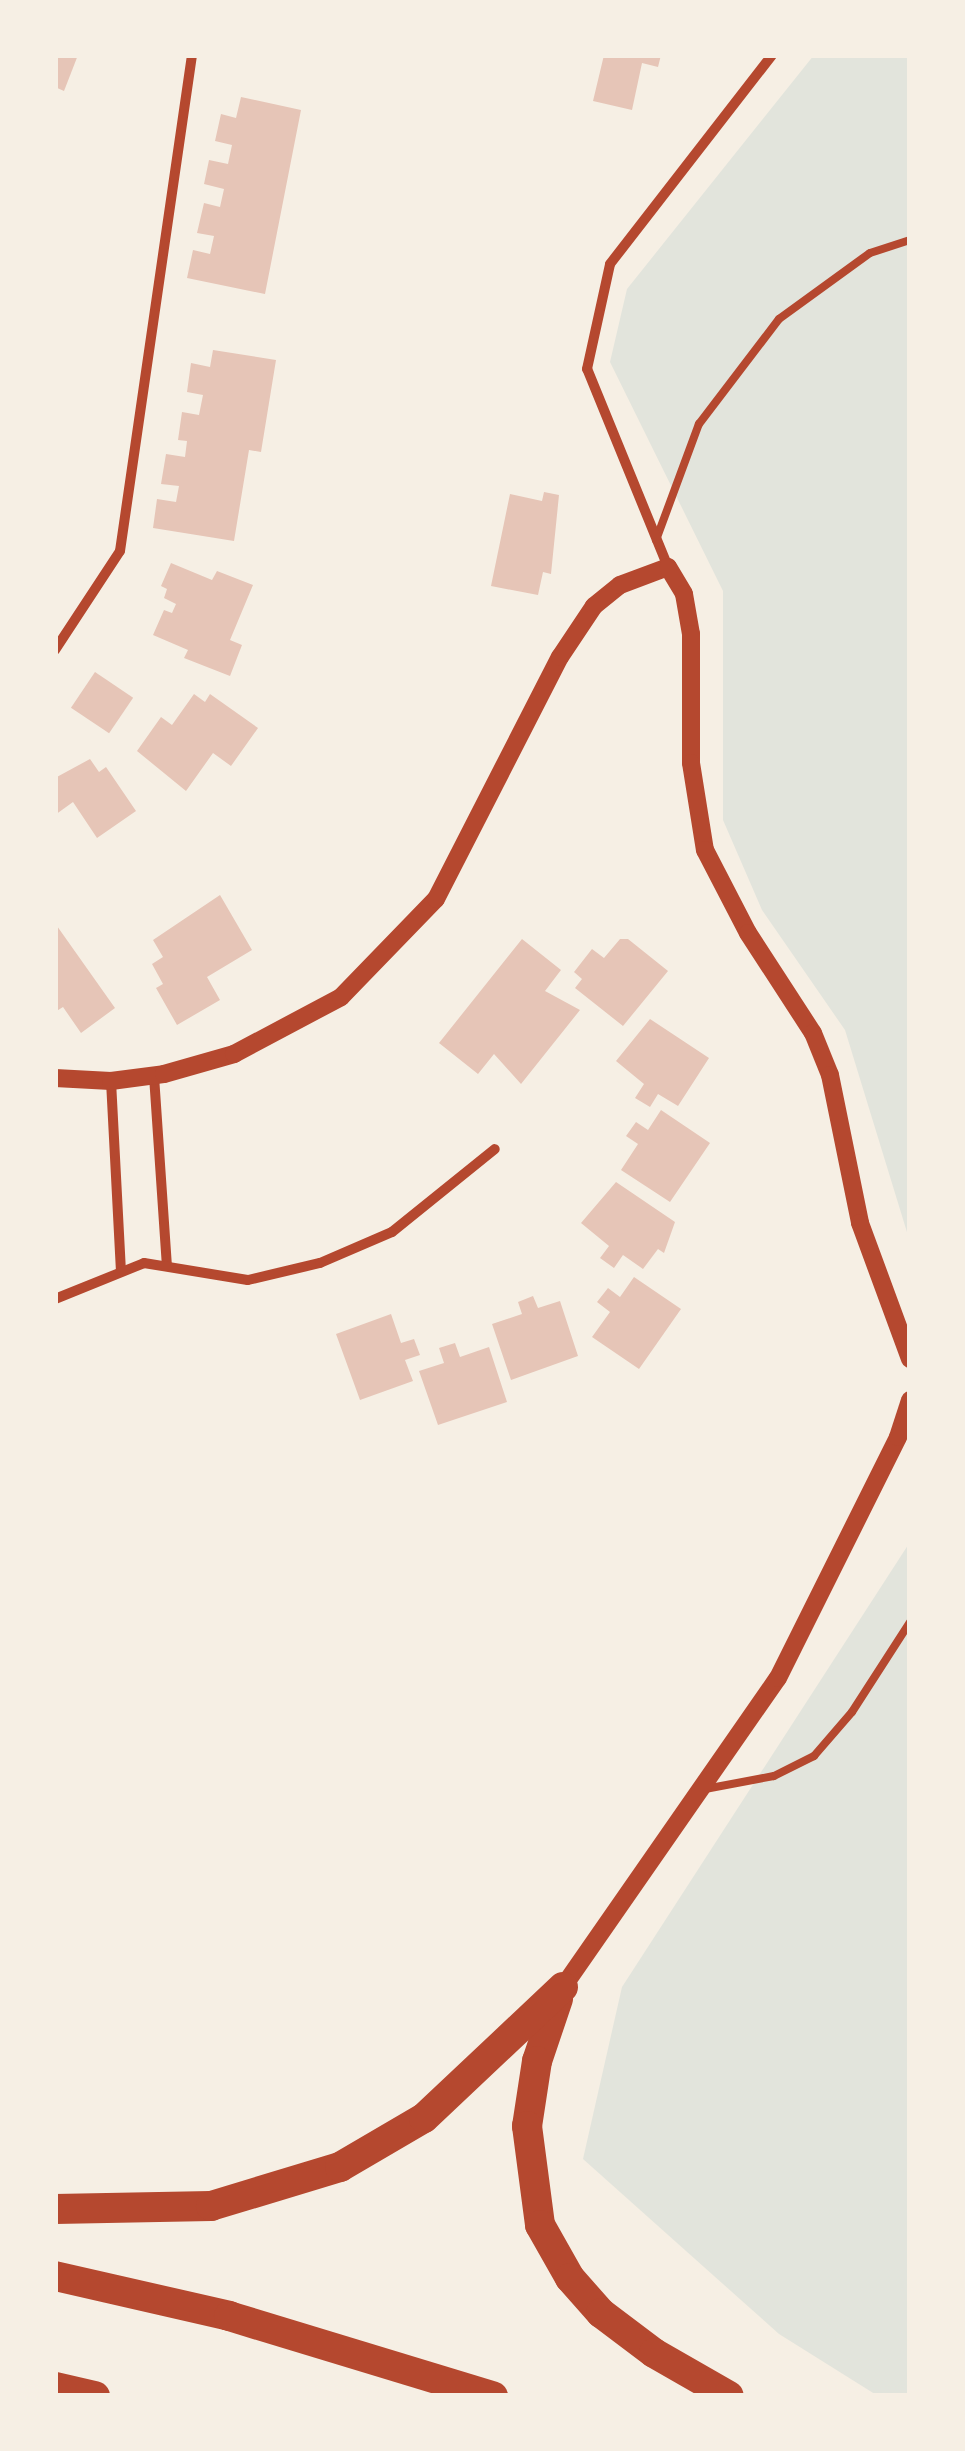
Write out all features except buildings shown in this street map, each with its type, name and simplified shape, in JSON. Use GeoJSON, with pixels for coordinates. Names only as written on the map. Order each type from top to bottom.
{"type":"FeatureCollection","features":[{"type":"Feature","properties":{"kind":"highway"},"geometry":{"type":"LineString","coordinates":[[55,2209],[211,2206],[340,2167],[438,2107],[563,1987]]}},
{"type":"Feature","properties":{"kind":"highway"},"geometry":{"type":"LineString","coordinates":[[563,1987],[537,2062],[527,2126],[540,2226],[570,2278],[601,2313],[729,2396]]}},
{"type":"Feature","properties":{"kind":"highway"},"geometry":{"type":"LineString","coordinates":[[55,2276],[229,2316],[494,2396]]}},
{"type":"Feature","properties":{"kind":"highway"},"geometry":{"type":"LineString","coordinates":[[55,2388],[95,2396]]}},
{"type":"Feature","properties":{"kind":"street"},"geometry":{"type":"LineString","coordinates":[[55,650],[120,551],[192,55]]}},
{"type":"Feature","properties":{"kind":"street"},"geometry":{"type":"LineString","coordinates":[[772,55],[610,264],[587,369],[656,540],[684,594],[691,634],[691,763],[705,850],[748,933],[813,1033],[830,1076],[860,1223],[910,1359]]}},
{"type":"Feature","properties":{"kind":"street"},"geometry":{"type":"LineString","coordinates":[[55,1078],[112,1081],[154,1076],[234,1054],[293,1028],[340,997],[398,944],[460,860],[572,637],[606,594],[668,566]]}},
{"type":"Feature","properties":{"kind":"street"},"geometry":{"type":"LineString","coordinates":[[154,1076],[166,1265]]}},
{"type":"Feature","properties":{"kind":"street"},"geometry":{"type":"LineString","coordinates":[[112,1081],[121,1271]]}},
{"type":"Feature","properties":{"kind":"street"},"geometry":{"type":"LineString","coordinates":[[55,1299],[121,1271],[166,1265],[248,1280],[320,1263],[392,1232],[495,1149]]}},
{"type":"Feature","properties":{"kind":"street"},"geometry":{"type":"LineString","coordinates":[[563,1987],[702,1790],[795,1649],[910,1400]]}},
{"type":"Feature","properties":{"kind":"lane"},"geometry":{"type":"LineString","coordinates":[[656,540],[699,424],[756,346],[831,278],[870,253],[910,240]]}},
{"type":"Feature","properties":{"kind":"lane"},"geometry":{"type":"LineString","coordinates":[[702,1790],[774,1776],[814,1756],[852,1712],[910,1622]]}},
{"type":"Feature","properties":{"kind":"shaded area"},"geometry":{"type":"Polygon","coordinates":[[[814,55],[910,55],[910,1242],[845,1030],[762,910],[723,820],[723,591],[610,362],[627,289],[814,55]]]}},
{"type":"Feature","properties":{"kind":"shaded area"},"geometry":{"type":"Polygon","coordinates":[[[910,1542],[910,2396],[878,2396],[779,2334],[583,2159],[622,1987],[910,1542]]]}}]}
